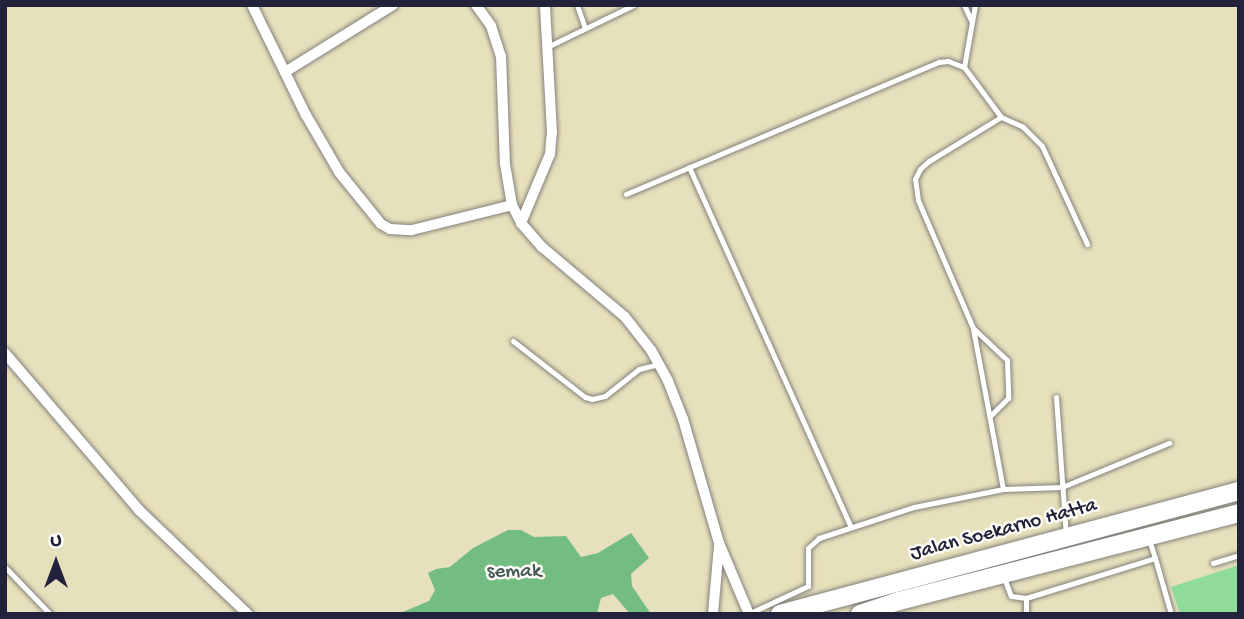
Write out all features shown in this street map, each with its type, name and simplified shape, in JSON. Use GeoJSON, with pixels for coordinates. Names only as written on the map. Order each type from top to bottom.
{"type":"FeatureCollection","features":[{"type":"Feature","properties":{"kind":"highway","name":"Jalan Soekarno Hatta"},"geometry":{"type":"LineString","coordinates":[[780,614],[1239,491]]}},
{"type":"Feature","properties":{"kind":"highway","name":"Jalan Soekarno Hatta"},"geometry":{"type":"LineString","coordinates":[[860,614],[1239,513]]}},
{"type":"Feature","properties":{"kind":"street"},"geometry":{"type":"LineString","coordinates":[[252,5],[339,172],[381,224],[390,229],[412,230],[512,205]]}},
{"type":"Feature","properties":{"kind":"street"},"geometry":{"type":"LineString","coordinates":[[285,72],[393,5]]}},
{"type":"Feature","properties":{"kind":"street"},"geometry":{"type":"LineString","coordinates":[[478,6],[491,26],[501,56],[505,164],[512,205],[521,223],[542,247],[625,317],[659,364],[683,419],[719,543],[749,613]]}},
{"type":"Feature","properties":{"kind":"street"},"geometry":{"type":"LineString","coordinates":[[521,223],[550,154],[549,7]]}},
{"type":"Feature","properties":{"kind":"street"},"geometry":{"type":"LineString","coordinates":[[5,353],[139,510],[248,614]]}},
{"type":"Feature","properties":{"kind":"street"},"geometry":{"type":"LineString","coordinates":[[713,614],[719,543]]}},
{"type":"Feature","properties":{"kind":"lane"},"geometry":{"type":"LineString","coordinates":[[577,5],[585,29]]}},
{"type":"Feature","properties":{"kind":"lane"},"geometry":{"type":"LineString","coordinates":[[548,46],[634,5]]}},
{"type":"Feature","properties":{"kind":"lane"},"geometry":{"type":"LineString","coordinates":[[964,5],[971,20]]}},
{"type":"Feature","properties":{"kind":"lane"},"geometry":{"type":"LineString","coordinates":[[964,67],[975,5]]}},
{"type":"Feature","properties":{"kind":"lane"},"geometry":{"type":"LineString","coordinates":[[626,194],[939,62],[948,61],[964,67],[1001,117],[1023,127],[1042,146],[1087,243]]}},
{"type":"Feature","properties":{"kind":"lane"},"geometry":{"type":"LineString","coordinates":[[1001,117],[929,161],[920,169],[915,179],[918,200],[973,328],[1003,489]]}},
{"type":"Feature","properties":{"kind":"lane"},"geometry":{"type":"LineString","coordinates":[[689,167],[851,527]]}},
{"type":"Feature","properties":{"kind":"lane"},"geometry":{"type":"LineString","coordinates":[[973,328],[1007,360],[1008,398],[990,416]]}},
{"type":"Feature","properties":{"kind":"lane"},"geometry":{"type":"LineString","coordinates":[[513,341],[585,397],[592,399],[605,396],[639,369],[659,364]]}},
{"type":"Feature","properties":{"kind":"lane"},"geometry":{"type":"LineString","coordinates":[[1056,397],[1066,538]]}},
{"type":"Feature","properties":{"kind":"lane"},"geometry":{"type":"LineString","coordinates":[[749,613],[806,589],[810,579],[808,548],[819,538],[914,507],[1003,489],[1062,487],[1170,443]]}},
{"type":"Feature","properties":{"kind":"lane"},"geometry":{"type":"LineString","coordinates":[[1148,537],[1171,614]]}},
{"type":"Feature","properties":{"kind":"lane"},"geometry":{"type":"LineString","coordinates":[[1213,563],[1239,555]]}},
{"type":"Feature","properties":{"kind":"lane"},"geometry":{"type":"LineString","coordinates":[[1003,575],[1011,596],[1026,598],[1155,558]]}},
{"type":"Feature","properties":{"kind":"lane"},"geometry":{"type":"LineString","coordinates":[[5,566],[50,614]]}},
{"type":"Feature","properties":{"kind":"lane"},"geometry":{"type":"LineString","coordinates":[[1026,598],[1027,614]]}},
{"type":"Feature","properties":{"kind":"green space","name":"semak"},"geometry":{"type":"Polygon","coordinates":[[[508,530],[521,530],[534,537],[566,536],[581,557],[598,553],[631,533],[649,558],[631,574],[632,586],[651,614],[630,614],[613,594],[601,598],[597,614],[398,614],[429,601],[435,590],[428,573],[450,567],[473,548],[508,530]]]}},
{"type":"Feature","properties":{"kind":"green space"},"geometry":{"type":"Polygon","coordinates":[[[1239,565],[1239,614],[1180,614],[1171,587],[1239,565]]]}}]}
